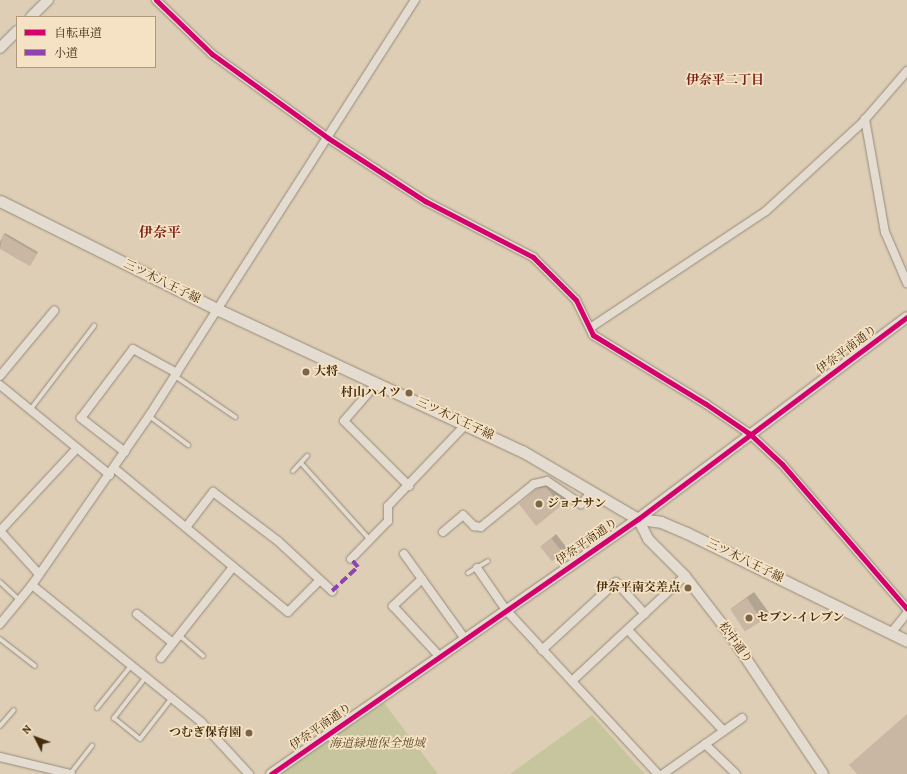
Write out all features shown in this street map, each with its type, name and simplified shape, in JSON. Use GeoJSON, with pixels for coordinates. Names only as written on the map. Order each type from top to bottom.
{"type":"FeatureCollection","features":[{"type":"Feature","properties":{"kind":"main road","name":"三ツ木八王子線"},"geometry":{"type":"LineString","coordinates":[[0,201],[219,310],[522,451],[591,493],[638,519],[661,522],[687,533],[907,641]]}},
{"type":"Feature","properties":{"kind":"street"},"geometry":{"type":"LineString","coordinates":[[32,16],[48,0]]}},
{"type":"Feature","properties":{"kind":"street"},"geometry":{"type":"LineString","coordinates":[[156,0],[212,54],[328,138],[425,201],[533,257],[576,300],[593,335],[750,434],[782,464],[907,609]]}},
{"type":"Feature","properties":{"kind":"street"},"geometry":{"type":"LineString","coordinates":[[0,624],[32,585],[149,416],[219,310],[415,0]]}},
{"type":"Feature","properties":{"kind":"street"},"geometry":{"type":"LineString","coordinates":[[0,48],[16,32]]}},
{"type":"Feature","properties":{"kind":"street"},"geometry":{"type":"LineString","coordinates":[[590,328],[766,211],[865,119],[907,71]]}},
{"type":"Feature","properties":{"kind":"street"},"geometry":{"type":"LineString","coordinates":[[865,119],[885,232],[907,282]]}},
{"type":"Feature","properties":{"kind":"street"},"geometry":{"type":"LineString","coordinates":[[0,376],[54,311]]}},
{"type":"Feature","properties":{"kind":"street","name":"伊奈平南通り"},"geometry":{"type":"LineString","coordinates":[[271,774],[638,519],[907,317]]}},
{"type":"Feature","properties":{"kind":"street"},"geometry":{"type":"LineString","coordinates":[[125,452],[81,418],[132,349],[176,375]]}},
{"type":"Feature","properties":{"kind":"street"},"geometry":{"type":"LineString","coordinates":[[377,383],[344,421],[409,486]]}},
{"type":"Feature","properties":{"kind":"street"},"geometry":{"type":"LineString","coordinates":[[0,385],[77,448],[112,471],[187,526],[288,612],[320,580]]}},
{"type":"Feature","properties":{"kind":"street"},"geometry":{"type":"LineString","coordinates":[[351,559],[388,521],[388,506],[409,486],[466,424]]}},
{"type":"Feature","properties":{"kind":"street"},"geometry":{"type":"LineString","coordinates":[[39,574],[0,531],[77,448]]}},
{"type":"Feature","properties":{"kind":"street"},"geometry":{"type":"LineString","coordinates":[[443,532],[463,515],[474,526],[482,527],[534,484],[547,481],[581,504],[591,493]]}},
{"type":"Feature","properties":{"kind":"street"},"geometry":{"type":"LineString","coordinates":[[187,526],[213,492],[278,541],[332,591]]}},
{"type":"Feature","properties":{"kind":"street","name":"松中通り"},"geometry":{"type":"LineString","coordinates":[[638,519],[648,539],[685,576],[776,699],[823,774]]}},
{"type":"Feature","properties":{"kind":"street"},"geometry":{"type":"LineString","coordinates":[[404,554],[465,639]]}},
{"type":"Feature","properties":{"kind":"street"},"geometry":{"type":"LineString","coordinates":[[161,658],[233,566]]}},
{"type":"Feature","properties":{"kind":"street"},"geometry":{"type":"LineString","coordinates":[[477,568],[506,610],[658,774]]}},
{"type":"Feature","properties":{"kind":"street"},"geometry":{"type":"LineString","coordinates":[[572,681],[685,576]]}},
{"type":"Feature","properties":{"kind":"street"},"geometry":{"type":"LineString","coordinates":[[422,579],[393,606],[440,657]]}},
{"type":"Feature","properties":{"kind":"street"},"geometry":{"type":"LineString","coordinates":[[542,650],[616,582],[645,614]]}},
{"type":"Feature","properties":{"kind":"street"},"geometry":{"type":"LineString","coordinates":[[32,585],[130,667],[172,699],[227,746],[249,774]]}},
{"type":"Feature","properties":{"kind":"street"},"geometry":{"type":"LineString","coordinates":[[891,633],[907,613]]}},
{"type":"Feature","properties":{"kind":"street"},"geometry":{"type":"LineString","coordinates":[[137,614],[173,643]]}},
{"type":"Feature","properties":{"kind":"street"},"geometry":{"type":"LineString","coordinates":[[628,630],[724,731]]}},
{"type":"Feature","properties":{"kind":"street"},"geometry":{"type":"LineString","coordinates":[[663,774],[742,718]]}},
{"type":"Feature","properties":{"kind":"street"},"geometry":{"type":"LineString","coordinates":[[705,744],[736,774]]}},
{"type":"Feature","properties":{"kind":"street"},"geometry":{"type":"LineString","coordinates":[[0,757],[71,774]]}},
{"type":"Feature","properties":{"kind":"lane"},"geometry":{"type":"LineString","coordinates":[[30,410],[94,326]]}},
{"type":"Feature","properties":{"kind":"lane"},"geometry":{"type":"LineString","coordinates":[[176,375],[235,416]]}},
{"type":"Feature","properties":{"kind":"lane"},"geometry":{"type":"LineString","coordinates":[[149,416],[188,445]]}},
{"type":"Feature","properties":{"kind":"lane"},"geometry":{"type":"LineString","coordinates":[[293,471],[307,456]]}},
{"type":"Feature","properties":{"kind":"lane"},"geometry":{"type":"LineString","coordinates":[[301,463],[370,540]]}},
{"type":"Feature","properties":{"kind":"lane"},"geometry":{"type":"LineString","coordinates":[[468,573],[488,561]]}},
{"type":"Feature","properties":{"kind":"lane"},"geometry":{"type":"LineString","coordinates":[[0,582],[19,600]]}},
{"type":"Feature","properties":{"kind":"lane"},"geometry":{"type":"LineString","coordinates":[[179,636],[203,656]]}},
{"type":"Feature","properties":{"kind":"lane"},"geometry":{"type":"LineString","coordinates":[[0,639],[35,666]]}},
{"type":"Feature","properties":{"kind":"lane"},"geometry":{"type":"LineString","coordinates":[[97,708],[130,667]]}},
{"type":"Feature","properties":{"kind":"lane"},"geometry":{"type":"LineString","coordinates":[[146,678],[114,718],[140,739],[172,699]]}},
{"type":"Feature","properties":{"kind":"lane"},"geometry":{"type":"LineString","coordinates":[[0,726],[14,710]]}},
{"type":"Feature","properties":{"kind":"lane"},"geometry":{"type":"LineString","coordinates":[[71,774],[92,746]]}},
{"type":"Feature","properties":{"kind":"green space","name":"海道緑地保全地域"},"geometry":{"type":"Polygon","coordinates":[[[384,703],[438,774],[277,774],[384,703]]]}},
{"type":"Feature","properties":{"kind":"green space"},"geometry":{"type":"Polygon","coordinates":[[[592,715],[645,774],[510,774],[592,715]]]}},
{"type":"Feature","properties":{"kind":"building"},"geometry":{"type":"Polygon","coordinates":[[[3,234],[37,254],[30,266],[0,249],[3,234]]]}},
{"type":"Feature","properties":{"kind":"building","name":"ジョナサン"},"geometry":{"type":"Polygon","coordinates":[[[546,487],[561,506],[536,526],[519,504],[536,489],[546,487]]]}},
{"type":"Feature","properties":{"kind":"building"},"geometry":{"type":"Polygon","coordinates":[[[551,538],[563,553],[552,562],[540,547],[551,538]]]}},
{"type":"Feature","properties":{"kind":"building"},"geometry":{"type":"Polygon","coordinates":[[[747,598],[762,621],[745,632],[730,609],[747,598]]]}},
{"type":"Feature","properties":{"kind":"building"},"geometry":{"type":"Polygon","coordinates":[[[907,714],[907,774],[857,774],[849,765],[907,714]]]}},
{"type":"Feature","properties":{"kind":"marked path"},"geometry":{"type":"LineString","coordinates":[[332,591],[358,567],[351,559]]}},
{"type":"Feature","properties":{"kind":"cycle path"},"geometry":{"type":"LineString","coordinates":[[156,0],[212,54],[328,138],[425,201],[533,257],[576,300],[593,335],[706,404],[750,434],[782,464],[907,609]]}},
{"type":"Feature","properties":{"kind":"cycle path"},"geometry":{"type":"LineString","coordinates":[[271,774],[638,519],[907,317]]}},
{"type":"Feature","properties":{"kind":"place","name":"大将"},"geometry":{"type":"Point","coordinates":[306,372]}},
{"type":"Feature","properties":{"kind":"place","name":"村山ハイツ"},"geometry":{"type":"Point","coordinates":[409,393]}},
{"type":"Feature","properties":{"kind":"place","name":"ジョナサン"},"geometry":{"type":"Point","coordinates":[539,504]}},
{"type":"Feature","properties":{"kind":"place","name":"伊奈平南交差点"},"geometry":{"type":"Point","coordinates":[688,588]}},
{"type":"Feature","properties":{"kind":"place","name":"セブン-イレブン"},"geometry":{"type":"Point","coordinates":[749,618]}},
{"type":"Feature","properties":{"kind":"place","name":"つむぎ保育園"},"geometry":{"type":"Point","coordinates":[249,733]}},
{"type":"Feature","properties":{"kind":"district","name":"伊奈平二丁目"},"geometry":{"type":"Point","coordinates":[725,80]}},
{"type":"Feature","properties":{"kind":"district","name":"伊奈平"},"geometry":{"type":"Point","coordinates":[160,233]}}]}
